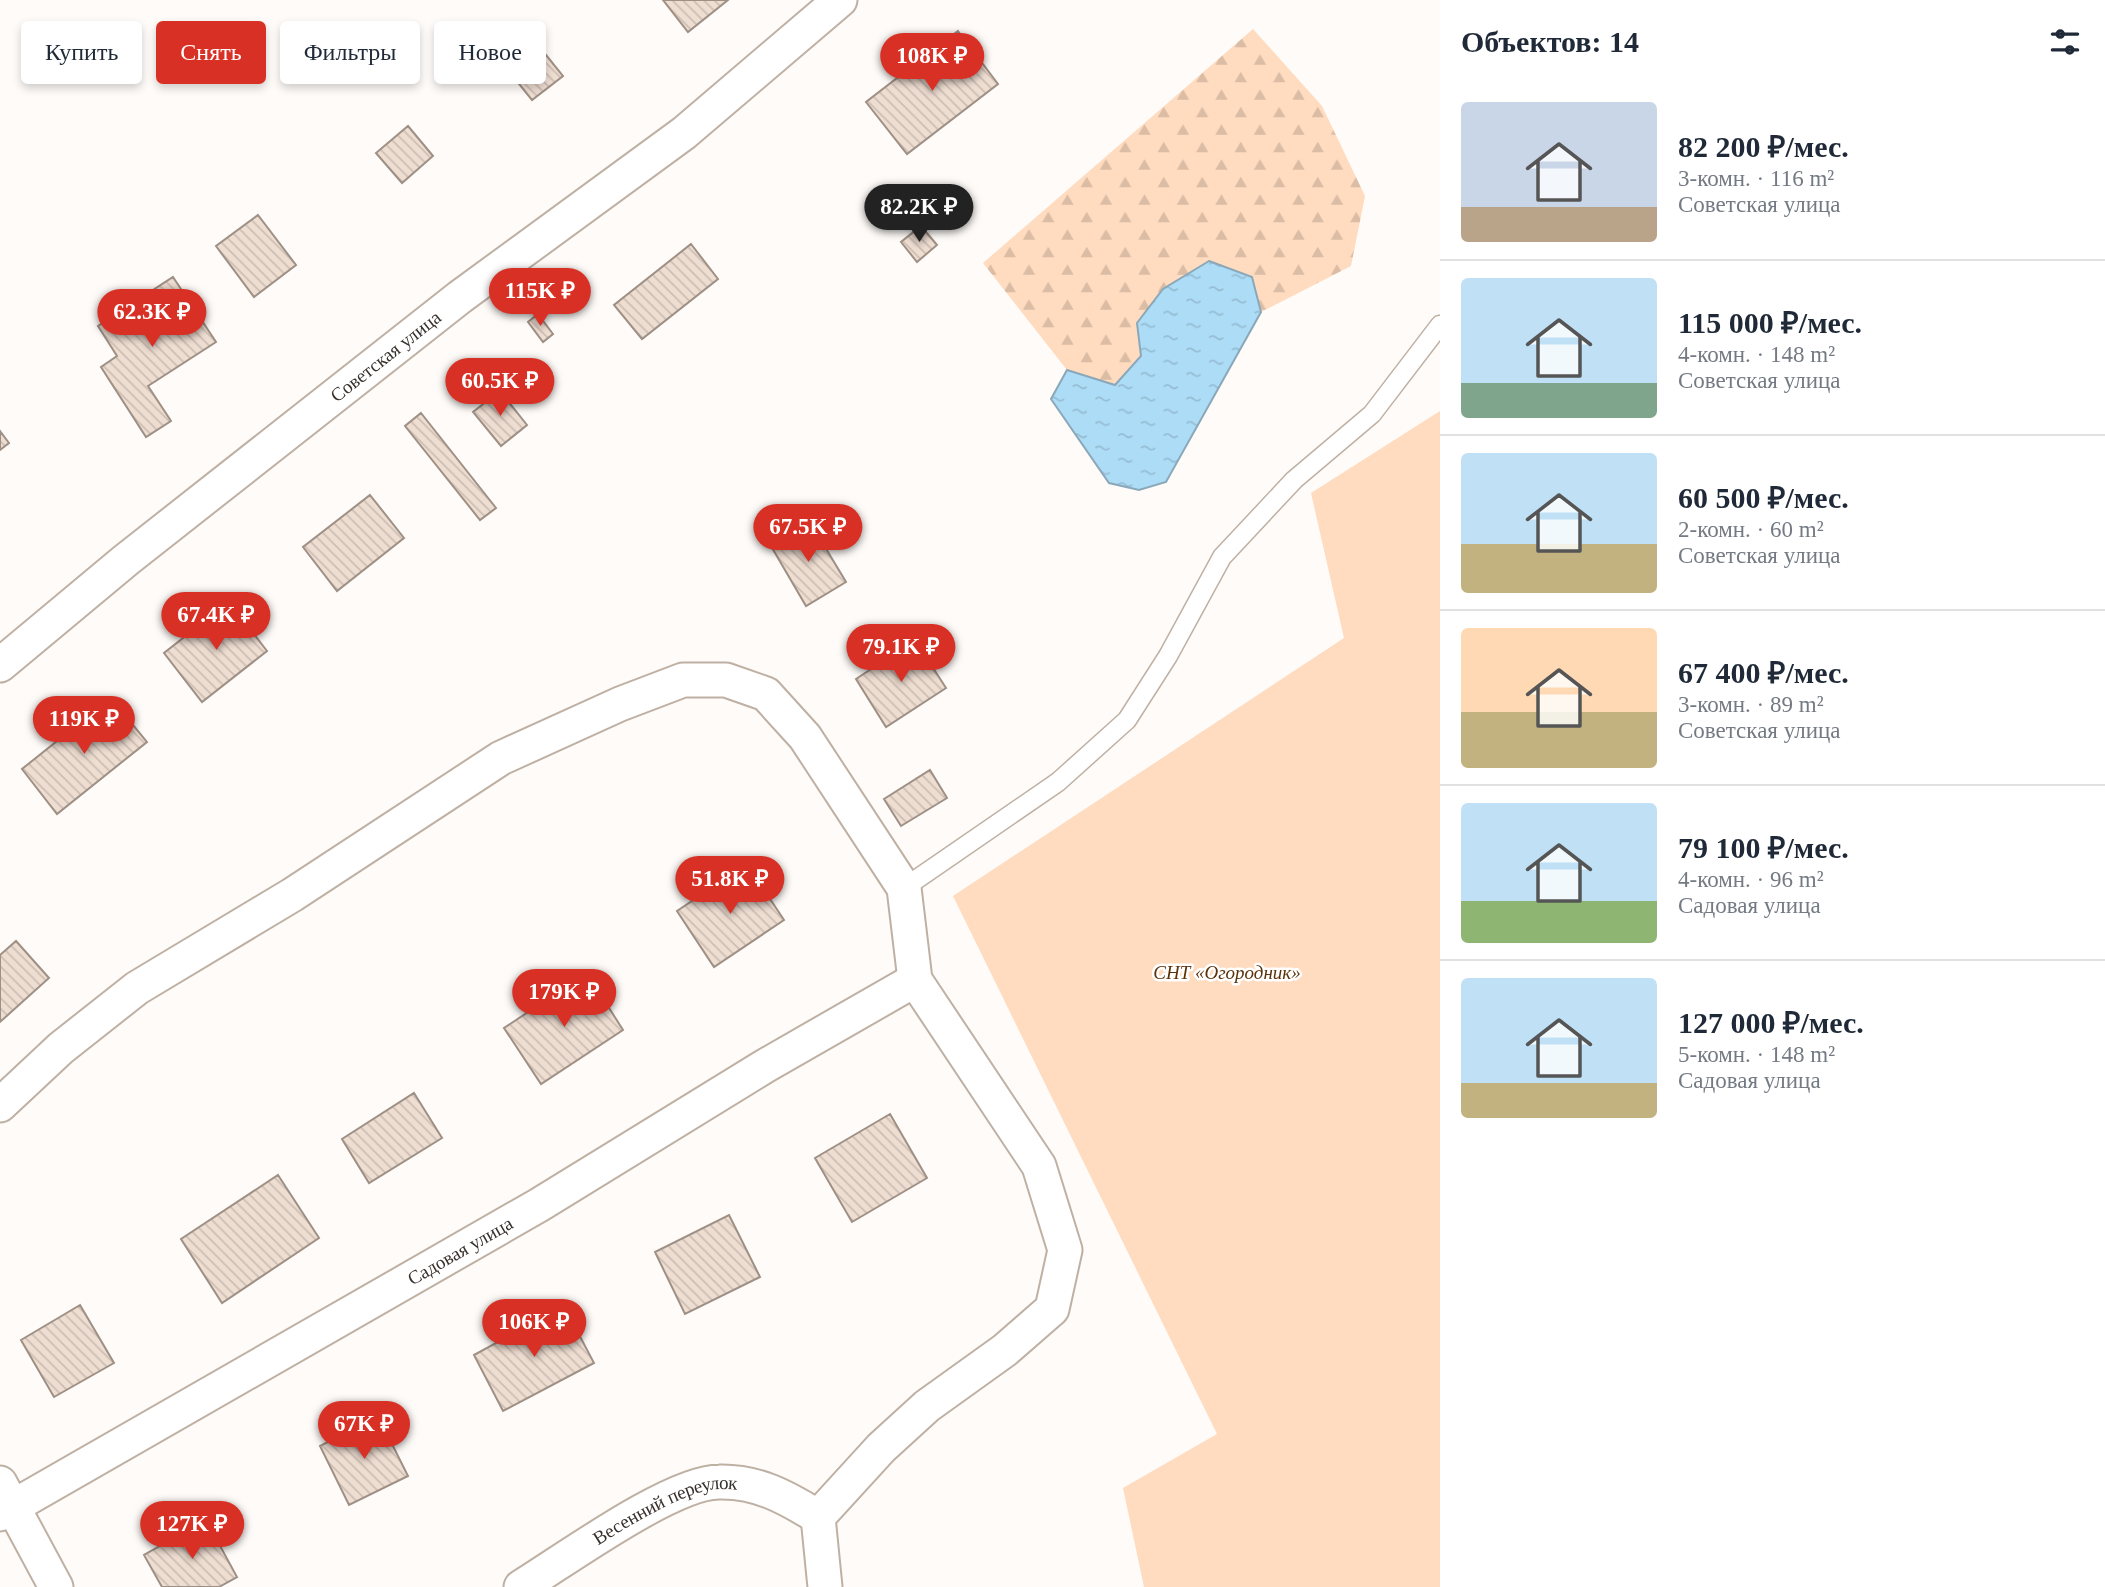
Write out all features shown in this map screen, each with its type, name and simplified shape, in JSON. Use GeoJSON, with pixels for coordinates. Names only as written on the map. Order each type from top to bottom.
{"type":"FeatureCollection","features":[{"type":"Feature","properties":{"kind":"street","name":"Советская улица"},"geometry":{"type":"LineString","coordinates":[[0,665],[125,560],[460,297],[684,133],[840,0]]}},
{"type":"Feature","properties":{"kind":"street"},"geometry":{"type":"LineString","coordinates":[[0,1105],[61,1048],[136,988],[292,895],[501,758],[620,704],[683,680],[726,680],[766,694],[805,737],[904,888],[915,980],[1039,1166],[1065,1250],[1052,1309],[1005,1350],[927,1406],[881,1448],[818,1517],[825,1587]]}},
{"type":"Feature","properties":{"kind":"street","name":"Садовая улица"},"geometry":{"type":"LineString","coordinates":[[4,1501],[539,1205],[765,1066],[915,980]]}},
{"type":"Feature","properties":{"kind":"street","name":"Весенний переулок"},"geometry":{"type":"LineString","coordinates":[[521,1587],[671,1494],[717,1482],[759,1486],[786,1497],[818,1517]]}},
{"type":"Feature","properties":{"kind":"street"},"geometry":{"type":"LineString","coordinates":[[4,1501],[56,1587]]}},
{"type":"Feature","properties":{"kind":"lane"},"geometry":{"type":"LineString","coordinates":[[904,888],[1058,782],[1127,720],[1168,656],[1222,557],[1294,480],[1372,414],[1440,325]]}},
{"type":"Feature","properties":{"kind":"green space"},"geometry":{"type":"Polygon","coordinates":[[[1253,29],[1322,106],[1365,196],[1351,266],[1261,312],[1252,277],[1208,261],[1163,289],[1137,323],[1141,356],[1115,385],[1067,370],[983,263],[1253,29]]]}},
{"type":"Feature","properties":{"kind":"green space","name":"СНТ «Огородник»"},"geometry":{"type":"Polygon","coordinates":[[[1440,411],[1440,1587],[1144,1587],[1123,1488],[1217,1434],[953,896],[1344,638],[1311,493],[1440,411]]]}},
{"type":"Feature","properties":{"kind":"water"},"geometry":{"type":"Polygon","coordinates":[[[1209,261],[1252,277],[1261,312],[1166,482],[1139,490],[1109,483],[1051,399],[1067,370],[1115,385],[1141,356],[1137,323],[1163,289],[1209,261]]]}},
{"type":"Feature","properties":{"kind":"building"},"geometry":{"type":"Polygon","coordinates":[[[663,0],[728,0],[688,32],[663,0]]]}},
{"type":"Feature","properties":{"kind":"building"},"geometry":{"type":"Polygon","coordinates":[[[958,31],[998,84],[907,154],[866,102],[958,31]]]}},
{"type":"Feature","properties":{"kind":"building"},"geometry":{"type":"Polygon","coordinates":[[[546,55],[563,76],[532,100],[519,84],[546,84],[546,55]]]}},
{"type":"Feature","properties":{"kind":"building"},"geometry":{"type":"Polygon","coordinates":[[[408,126],[433,156],[402,183],[376,153],[408,126]]]}},
{"type":"Feature","properties":{"kind":"building"},"geometry":{"type":"Polygon","coordinates":[[[258,215],[296,265],[254,297],[216,246],[258,215]]]}},
{"type":"Feature","properties":{"kind":"building"},"geometry":{"type":"Polygon","coordinates":[[[921,226],[937,245],[917,262],[901,242],[921,226]]]}},
{"type":"Feature","properties":{"kind":"building"},"geometry":{"type":"Polygon","coordinates":[[[691,244],[718,279],[642,339],[614,305],[691,244]]]}},
{"type":"Feature","properties":{"kind":"building"},"geometry":{"type":"Polygon","coordinates":[[[173,277],[216,342],[148,386],[171,421],[146,437],[101,367],[117,356],[98,326],[173,277]]]}},
{"type":"Feature","properties":{"kind":"building"},"geometry":{"type":"Polygon","coordinates":[[[538,314],[553,334],[543,342],[528,322],[538,314]]]}},
{"type":"Feature","properties":{"kind":"building"},"geometry":{"type":"Polygon","coordinates":[[[500,391],[527,425],[501,446],[473,412],[500,391]]]}},
{"type":"Feature","properties":{"kind":"building"},"geometry":{"type":"Polygon","coordinates":[[[421,413],[496,508],[480,520],[405,426],[421,413]]]}},
{"type":"Feature","properties":{"kind":"building"},"geometry":{"type":"Polygon","coordinates":[[[0,431],[9,443],[0,450],[0,431]]]}},
{"type":"Feature","properties":{"kind":"building"},"geometry":{"type":"Polygon","coordinates":[[[370,495],[404,538],[337,591],[303,547],[370,495]]]}},
{"type":"Feature","properties":{"kind":"building"},"geometry":{"type":"Polygon","coordinates":[[[810,522],[846,582],[806,606],[771,546],[810,522]]]}},
{"type":"Feature","properties":{"kind":"building"},"geometry":{"type":"Polygon","coordinates":[[[229,602],[267,651],[202,702],[164,653],[229,602]]]}},
{"type":"Feature","properties":{"kind":"building"},"geometry":{"type":"Polygon","coordinates":[[[915,640],[946,688],[886,727],[856,679],[915,640]]]}},
{"type":"Feature","properties":{"kind":"building"},"geometry":{"type":"Polygon","coordinates":[[[111,698],[147,742],[57,814],[22,769],[111,698]]]}},
{"type":"Feature","properties":{"kind":"building"},"geometry":{"type":"Polygon","coordinates":[[[930,770],[947,798],[901,826],[884,799],[930,770]]]}},
{"type":"Feature","properties":{"kind":"building"},"geometry":{"type":"Polygon","coordinates":[[[747,864],[784,920],[714,967],[677,911],[747,864]]]}},
{"type":"Feature","properties":{"kind":"building"},"geometry":{"type":"Polygon","coordinates":[[[16,941],[49,978],[0,1022],[0,955],[16,941]]]}},
{"type":"Feature","properties":{"kind":"building"},"geometry":{"type":"Polygon","coordinates":[[[587,973],[623,1030],[541,1084],[504,1028],[587,973]]]}},
{"type":"Feature","properties":{"kind":"building"},"geometry":{"type":"Polygon","coordinates":[[[414,1093],[442,1138],[369,1183],[342,1139],[414,1093]]]}},
{"type":"Feature","properties":{"kind":"building"},"geometry":{"type":"Polygon","coordinates":[[[890,1114],[927,1178],[852,1222],[815,1158],[890,1114]]]}},
{"type":"Feature","properties":{"kind":"building"},"geometry":{"type":"Polygon","coordinates":[[[278,1175],[319,1238],[222,1303],[181,1239],[278,1175]]]}},
{"type":"Feature","properties":{"kind":"building"},"geometry":{"type":"Polygon","coordinates":[[[729,1215],[760,1277],[685,1314],[655,1252],[729,1215]]]}},
{"type":"Feature","properties":{"kind":"building"},"geometry":{"type":"Polygon","coordinates":[[[80,1305],[114,1363],[54,1397],[21,1340],[80,1305]]]}},
{"type":"Feature","properties":{"kind":"building"},"geometry":{"type":"Polygon","coordinates":[[[564,1306],[594,1363],[503,1411],[474,1355],[564,1306]]]}},
{"type":"Feature","properties":{"kind":"building"},"geometry":{"type":"Polygon","coordinates":[[[378,1416],[408,1476],[349,1505],[320,1446],[378,1416]]]}},
{"type":"Feature","properties":{"kind":"building"},"geometry":{"type":"Polygon","coordinates":[[[206,1520],[237,1577],[219,1587],[162,1587],[144,1555],[206,1520]]]}}]}
